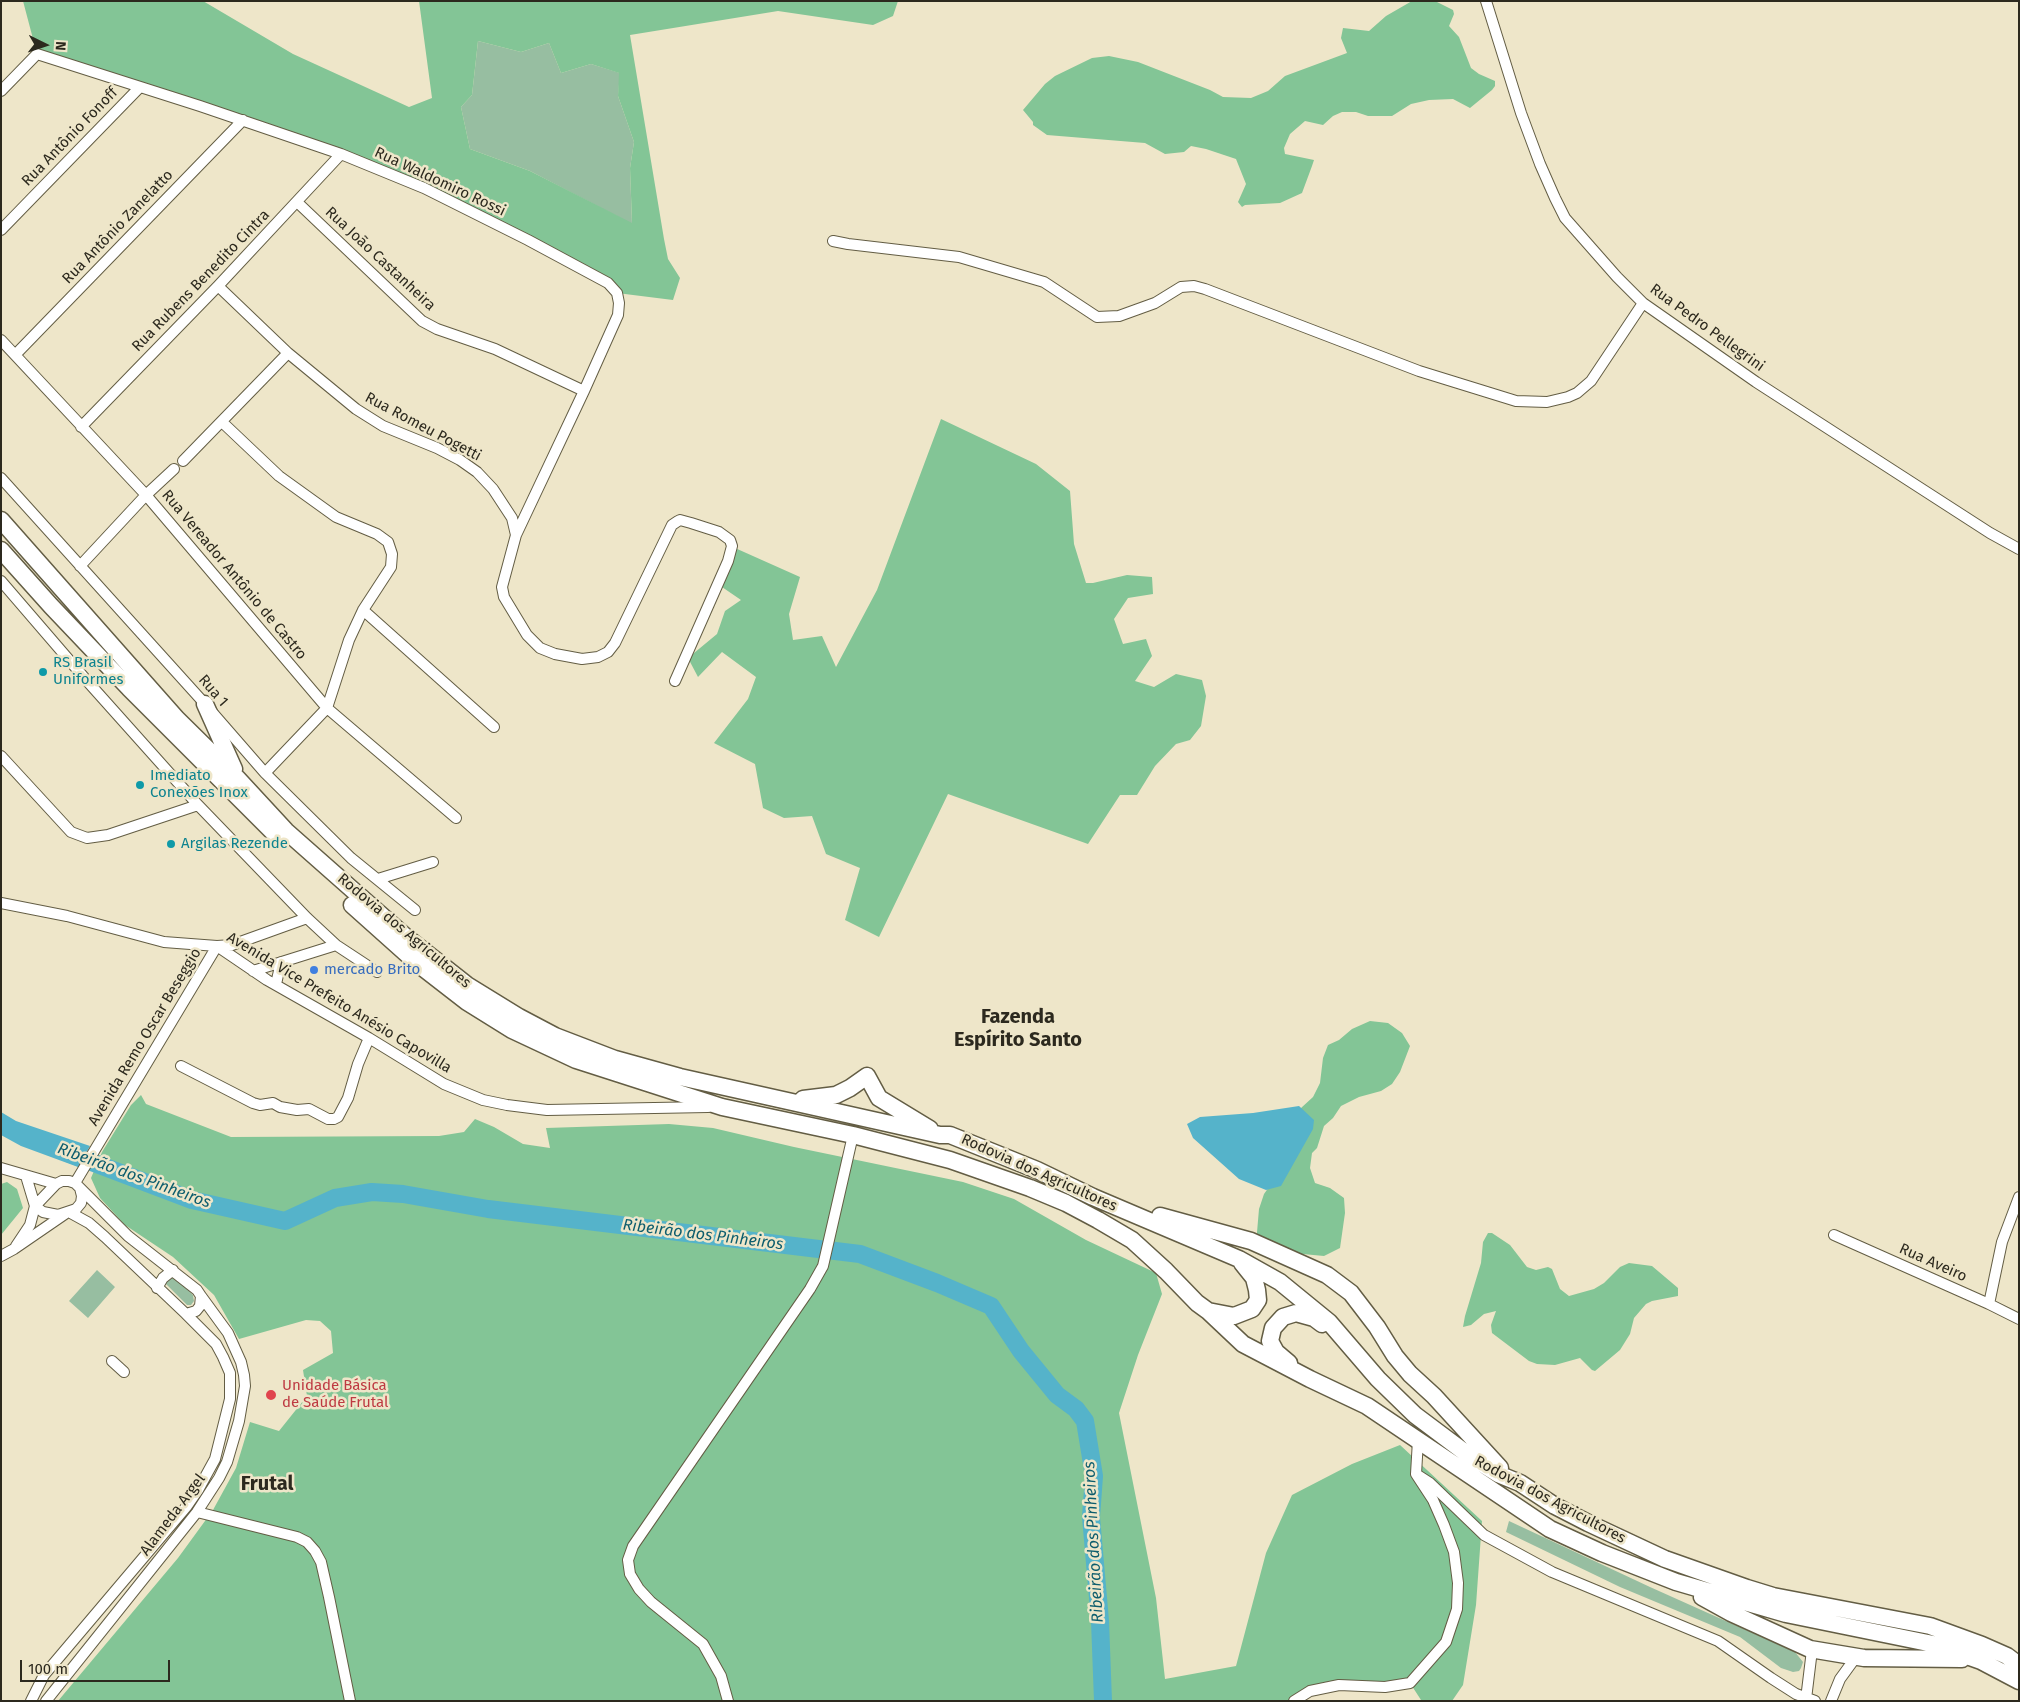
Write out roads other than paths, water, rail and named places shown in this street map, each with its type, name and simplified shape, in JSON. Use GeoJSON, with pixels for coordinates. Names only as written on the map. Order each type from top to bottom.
{"type":"FeatureCollection","features":[{"type":"Feature","properties":{"kind":"main road","name":"Rodovia dos Agricultores"},"geometry":{"type":"LineString","coordinates":[[1,520],[177,718],[238,778],[286,831],[406,937],[467,985],[519,1016],[555,1036],[615,1059],[680,1077],[940,1135],[950,1135],[987,1149],[1259,1269],[1292,1290],[1329,1322],[1357,1352],[1378,1379],[1415,1415],[1471,1458],[1498,1474],[1520,1482],[1555,1506],[1588,1523],[1687,1567],[1746,1588],[1773,1596],[1930,1626],[1982,1645],[2007,1656],[2019,1665]]}},
{"type":"Feature","properties":{"kind":"main road","name":"Rodovia dos Agricultores"},"geometry":{"type":"LineString","coordinates":[[1,550],[50,606],[201,762],[287,847],[418,964],[467,1002],[512,1030],[576,1060],[722,1107],[853,1135],[950,1160],[1066,1203],[1132,1240],[1197,1303],[1243,1344],[1367,1406],[1550,1529],[1602,1554],[1676,1582],[1786,1614],[1933,1644],[1981,1661],[2019,1681]]}},
{"type":"Feature","properties":{"kind":"main road"},"geometry":{"type":"LineString","coordinates":[[205,704],[238,778]]}},
{"type":"Feature","properties":{"kind":"main road"},"geometry":{"type":"LineString","coordinates":[[788,1100],[836,1095],[867,1076],[879,1098],[940,1135]]}},
{"type":"Feature","properties":{"kind":"main road"},"geometry":{"type":"LineString","coordinates":[[1090,1196],[1251,1241],[1327,1275],[1351,1293],[1377,1327],[1395,1356],[1410,1374],[1434,1396],[1498,1466],[1520,1482]]}},
{"type":"Feature","properties":{"kind":"main road"},"geometry":{"type":"LineString","coordinates":[[1208,1311],[1234,1316],[1252,1309],[1258,1300],[1254,1278],[1239,1259]]}},
{"type":"Feature","properties":{"kind":"main road"},"geometry":{"type":"LineString","coordinates":[[1310,1379],[1276,1352],[1270,1341],[1272,1328],[1283,1317],[1296,1313],[1314,1318],[1357,1352]]}},
{"type":"Feature","properties":{"kind":"main road"},"geometry":{"type":"LineString","coordinates":[[1676,1582],[1731,1613],[1812,1650],[1856,1657],[1942,1658],[1981,1661]]}},
{"type":"Feature","properties":{"kind":"street","name":"Rua Pedro Pellegrini"},"geometry":{"type":"LineString","coordinates":[[1486,1],[1521,113],[1540,164],[1565,218],[1643,303],[1756,382],[1990,533],[2019,549]]}},
{"type":"Feature","properties":{"kind":"street","name":"Rua Waldomiro Rossi"},"geometry":{"type":"LineString","coordinates":[[1,91],[38,54],[244,120],[341,154],[424,188],[528,240],[608,283],[617,293],[619,303],[618,315],[516,535]]}},
{"type":"Feature","properties":{"kind":"street","name":"Rua Antônio Fonoff"},"geometry":{"type":"LineString","coordinates":[[1,230],[140,87]]}},
{"type":"Feature","properties":{"kind":"street","name":"Rua Antônio Zanelatto"},"geometry":{"type":"LineString","coordinates":[[15,355],[244,120]]}},
{"type":"Feature","properties":{"kind":"street","name":"Rua Rubens Benedito Cintra"},"geometry":{"type":"LineString","coordinates":[[81,427],[218,286],[341,154]]}},
{"type":"Feature","properties":{"kind":"street","name":"Rua João Castanheira"},"geometry":{"type":"LineString","coordinates":[[297,202],[422,321],[437,329],[495,349],[584,390]]}},
{"type":"Feature","properties":{"kind":"street"},"geometry":{"type":"LineString","coordinates":[[833,240],[848,244],[959,257],[1044,282],[1097,317],[1119,316],[1155,303],[1182,287],[1194,286],[1205,288],[1419,371],[1516,401],[1546,402],[1577,393],[1591,381],[1643,303]]}},
{"type":"Feature","properties":{"kind":"street","name":"Rua Romeu Pogetti"},"geometry":{"type":"LineString","coordinates":[[218,286],[288,353],[356,410],[383,426],[437,448],[477,472],[501,500],[512,518],[516,535]]}},
{"type":"Feature","properties":{"kind":"street","name":"Rua Vereador Antônio de Castro"},"geometry":{"type":"LineString","coordinates":[[1,340],[146,495],[327,708],[456,818]]}},
{"type":"Feature","properties":{"kind":"street"},"geometry":{"type":"LineString","coordinates":[[183,460],[288,353]]}},
{"type":"Feature","properties":{"kind":"street"},"geometry":{"type":"LineString","coordinates":[[222,422],[279,476],[303,495],[336,517],[377,534],[388,542],[392,554],[391,567],[363,610],[349,640],[327,708],[265,773]]}},
{"type":"Feature","properties":{"kind":"street"},"geometry":{"type":"LineString","coordinates":[[80,566],[146,495],[174,469]]}},
{"type":"Feature","properties":{"kind":"street","name":"Rua 1"},"geometry":{"type":"LineString","coordinates":[[1,478],[265,773],[351,858],[415,910]]}},
{"type":"Feature","properties":{"kind":"street"},"geometry":{"type":"LineString","coordinates":[[516,535],[502,587],[508,607],[527,635],[540,648],[555,654],[582,659],[598,657],[608,652],[615,643],[672,526],[680,520],[719,532],[730,540],[732,546],[728,561],[675,681]]}},
{"type":"Feature","properties":{"kind":"street"},"geometry":{"type":"LineString","coordinates":[[1,581],[198,805],[307,918],[336,945],[377,972]]}},
{"type":"Feature","properties":{"kind":"street"},"geometry":{"type":"LineString","coordinates":[[363,610],[494,727]]}},
{"type":"Feature","properties":{"kind":"street"},"geometry":{"type":"LineString","coordinates":[[1,756],[71,832],[87,838],[108,835],[198,805]]}},
{"type":"Feature","properties":{"kind":"street"},"geometry":{"type":"LineString","coordinates":[[378,879],[433,862]]}},
{"type":"Feature","properties":{"kind":"street","name":"Avenida Vice Prefeito Anésio Capovilla"},"geometry":{"type":"LineString","coordinates":[[1,903],[66,916],[164,942],[217,946],[253,971],[444,1084],[482,1100],[547,1110],[722,1107]]}},
{"type":"Feature","properties":{"kind":"street"},"geometry":{"type":"LineString","coordinates":[[217,946],[232,945],[307,918]]}},
{"type":"Feature","properties":{"kind":"street"},"geometry":{"type":"LineString","coordinates":[[253,971],[336,945]]}},
{"type":"Feature","properties":{"kind":"street","name":"Avenida Remo Oscar Beseggio"},"geometry":{"type":"LineString","coordinates":[[69,1212],[76,1209],[81,1203],[82,1196],[78,1186],[82,1170],[217,946]]}},
{"type":"Feature","properties":{"kind":"street"},"geometry":{"type":"LineString","coordinates":[[276,984],[281,962]]}},
{"type":"Feature","properties":{"kind":"street"},"geometry":{"type":"LineString","coordinates":[[182,1066],[253,1103],[260,1105],[273,1103],[280,1107],[297,1110],[306,1108],[328,1119],[334,1119],[338,1117],[348,1098],[358,1064],[369,1038]]}},
{"type":"Feature","properties":{"kind":"street"},"geometry":{"type":"LineString","coordinates":[[728,1701],[721,1676],[702,1644],[638,1589],[630,1574],[628,1560],[633,1546],[810,1289],[823,1266],[853,1135]]}},
{"type":"Feature","properties":{"kind":"street"},"geometry":{"type":"LineString","coordinates":[[1,1168],[56,1184],[69,1181],[78,1186]]}},
{"type":"Feature","properties":{"kind":"street"},"geometry":{"type":"LineString","coordinates":[[26,1176],[35,1206],[43,1212],[58,1215],[69,1212]]}},
{"type":"Feature","properties":{"kind":"street"},"geometry":{"type":"LineString","coordinates":[[14,1249],[30,1225],[35,1206],[56,1184]]}},
{"type":"Feature","properties":{"kind":"street","name":"Alameda Argel"},"geometry":{"type":"LineString","coordinates":[[46,1701],[197,1512],[219,1478],[227,1462],[239,1421],[245,1386],[241,1362],[228,1333],[201,1296],[188,1282],[128,1236],[78,1186]]}},
{"type":"Feature","properties":{"kind":"street"},"geometry":{"type":"LineString","coordinates":[[1990,1304],[2002,1242],[2019,1198]]}},
{"type":"Feature","properties":{"kind":"street"},"geometry":{"type":"LineString","coordinates":[[1,1256],[69,1212]]}},
{"type":"Feature","properties":{"kind":"street","name":"Alameda Argel"},"geometry":{"type":"LineString","coordinates":[[31,1701],[44,1675],[187,1506],[198,1490],[215,1459],[230,1399],[230,1373],[216,1344],[104,1237],[89,1224],[69,1212]]}},
{"type":"Feature","properties":{"kind":"street","name":"Rua Aveiro"},"geometry":{"type":"LineString","coordinates":[[1834,1235],[1990,1304],[2019,1319]]}},
{"type":"Feature","properties":{"kind":"street"},"geometry":{"type":"LineString","coordinates":[[157,1288],[163,1278],[173,1270]]}},
{"type":"Feature","properties":{"kind":"street"},"geometry":{"type":"LineString","coordinates":[[186,1314],[196,1311],[200,1306],[201,1296]]}},
{"type":"Feature","properties":{"kind":"street"},"geometry":{"type":"LineString","coordinates":[[112,1361],[124,1372]]}},
{"type":"Feature","properties":{"kind":"street"},"geometry":{"type":"LineString","coordinates":[[1294,1701],[1310,1691],[1338,1685],[1385,1687],[1410,1683],[1446,1642],[1457,1609],[1458,1583],[1454,1552],[1433,1500],[1416,1474],[1418,1440]]}},
{"type":"Feature","properties":{"kind":"street"},"geometry":{"type":"LineString","coordinates":[[1416,1474],[1430,1483],[1484,1536],[1552,1572],[1718,1641],[1771,1678],[1810,1700],[1812,1650]]}},
{"type":"Feature","properties":{"kind":"street"},"geometry":{"type":"LineString","coordinates":[[197,1512],[297,1537],[307,1542],[315,1551],[321,1562],[330,1596],[350,1701]]}},
{"type":"Feature","properties":{"kind":"street"},"geometry":{"type":"LineString","coordinates":[[1831,1701],[1840,1679],[1856,1657]]}},
{"type":"Feature","properties":{"kind":"water"},"geometry":{"type":"Polygon","coordinates":[[[1299,1106],[1314,1120],[1313,1129],[1281,1186],[1266,1190],[1239,1179],[1193,1138],[1187,1124],[1200,1117],[1253,1113],[1299,1106]]]}},
{"type":"Feature","properties":{"kind":"water"},"geometry":{"type":"Polygon","coordinates":[[[1,1112],[16,1121],[90,1146],[78,1167],[21,1146],[1,1135],[1,1112]]]}},
{"type":"Feature","properties":{"kind":"waterway","name":"Ribeirão dos Pinheiros"},"geometry":{"type":"LineString","coordinates":[[60,1150],[192,1200],[285,1221],[335,1198],[372,1192],[403,1194],[488,1209],[860,1254],[991,1306],[1021,1351],[1057,1395],[1076,1409],[1085,1421],[1094,1476],[1091,1517],[1100,1621],[1103,1701]]}},
{"type":"Feature","properties":{"kind":"place","name":"RS Brasil Uniformes"},"geometry":{"type":"Point","coordinates":[43,672]}},
{"type":"Feature","properties":{"kind":"place","name":"Imediato Conexões Inox"},"geometry":{"type":"Point","coordinates":[140,785]}},
{"type":"Feature","properties":{"kind":"place","name":"Argilas Rezende"},"geometry":{"type":"Point","coordinates":[171,844]}},
{"type":"Feature","properties":{"kind":"place","name":"mercado Brito"},"geometry":{"type":"Point","coordinates":[314,970]}},
{"type":"Feature","properties":{"kind":"place","name":"Unidade Básica de Saúde Frutal"},"geometry":{"type":"Point","coordinates":[271,1395]}},
{"type":"Feature","properties":{"kind":"district","name":"Fazenda Espírito Santo"},"geometry":{"type":"Point","coordinates":[1018,1028]}},
{"type":"Feature","properties":{"kind":"district","name":"Frutal"},"geometry":{"type":"Point","coordinates":[267,1484]}}]}
